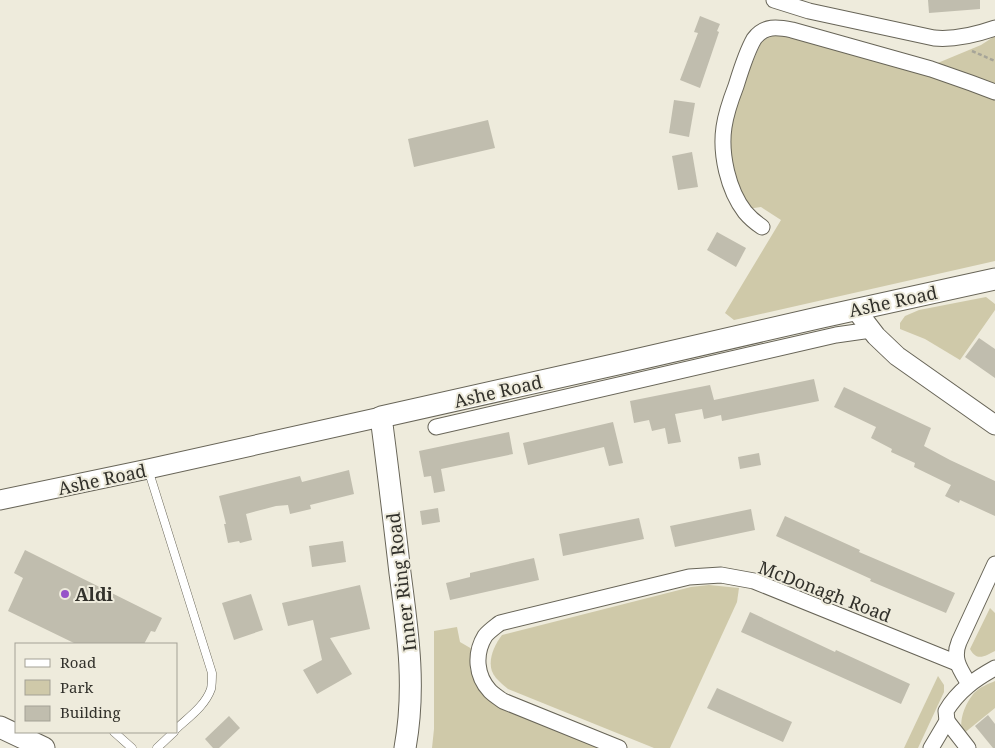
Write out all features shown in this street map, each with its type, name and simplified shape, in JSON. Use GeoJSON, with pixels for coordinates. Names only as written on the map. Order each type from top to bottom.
{"type":"FeatureCollection","features":[{"type":"Feature","properties":{"kind":"main road","name":"Ashe Road"},"geometry":{"type":"LineString","coordinates":[[381,417],[995,279]]}},
{"type":"Feature","properties":{"kind":"main road","name":"Inner Ring Road"},"geometry":{"type":"LineString","coordinates":[[381,417],[410,662],[410,707],[405,748]]}},
{"type":"Feature","properties":{"kind":"main road"},"geometry":{"type":"LineString","coordinates":[[0,727],[44,748]]}},
{"type":"Feature","properties":{"kind":"street"},"geometry":{"type":"LineString","coordinates":[[774,0],[809,11],[934,38],[962,37],[995,28]]}},
{"type":"Feature","properties":{"kind":"street"},"geometry":{"type":"LineString","coordinates":[[762,227],[754,222],[744,211],[735,195],[726,171],[723,137],[725,118],[741,71],[754,39],[764,29],[775,27],[792,30],[931,69],[995,92]]}},
{"type":"Feature","properties":{"kind":"street"},"geometry":{"type":"LineString","coordinates":[[856,310],[871,330],[901,359],[995,425]]}},
{"type":"Feature","properties":{"kind":"street"},"geometry":{"type":"LineString","coordinates":[[436,427],[836,336],[871,330]]}},
{"type":"Feature","properties":{"kind":"street"},"geometry":{"type":"LineString","coordinates":[[622,363],[633,382]]}},
{"type":"Feature","properties":{"kind":"street"},"geometry":{"type":"LineString","coordinates":[[501,390],[506,411]]}},
{"type":"Feature","properties":{"kind":"street","name":"Ashe Road"},"geometry":{"type":"LineString","coordinates":[[0,500],[381,417]]}},
{"type":"Feature","properties":{"kind":"street"},"geometry":{"type":"LineString","coordinates":[[969,684],[957,663],[957,647],[995,564]]}},
{"type":"Feature","properties":{"kind":"street","name":"McDonagh Road"},"geometry":{"type":"LineString","coordinates":[[619,748],[503,701],[491,692],[482,681],[477,666],[479,650],[486,635],[500,622],[689,576],[721,575],[754,581],[957,663]]}},
{"type":"Feature","properties":{"kind":"street"},"geometry":{"type":"LineString","coordinates":[[968,748],[947,721],[946,711],[960,691],[995,668]]}},
{"type":"Feature","properties":{"kind":"street"},"geometry":{"type":"LineString","coordinates":[[931,748],[947,721]]}},
{"type":"Feature","properties":{"kind":"lane"},"geometry":{"type":"LineString","coordinates":[[148,469],[212,673],[212,687],[207,698],[178,727]]}},
{"type":"Feature","properties":{"kind":"lane"},"geometry":{"type":"LineString","coordinates":[[115,733],[132,748]]}},
{"type":"Feature","properties":{"kind":"lane"},"geometry":{"type":"LineString","coordinates":[[157,748],[172,733]]}},
{"type":"Feature","properties":{"kind":"green space"},"geometry":{"type":"Polygon","coordinates":[[[777,34],[916,72],[981,45],[995,36],[995,261],[734,320],[725,313],[781,220],[761,207],[747,209],[731,169],[729,115],[762,41],[777,34]]]}},
{"type":"Feature","properties":{"kind":"green space"},"geometry":{"type":"Polygon","coordinates":[[[986,297],[995,304],[995,310],[960,360],[925,339],[900,329],[900,323],[905,316],[919,310],[986,297]]]}},
{"type":"Feature","properties":{"kind":"green space"},"geometry":{"type":"Polygon","coordinates":[[[709,585],[739,588],[737,602],[670,748],[654,748],[508,689],[493,673],[491,667],[492,656],[502,635],[691,587],[709,585]]]}},
{"type":"Feature","properties":{"kind":"green space"},"geometry":{"type":"Polygon","coordinates":[[[990,608],[995,613],[995,651],[978,657],[970,649],[990,608]]]}},
{"type":"Feature","properties":{"kind":"green space"},"geometry":{"type":"Polygon","coordinates":[[[457,627],[460,642],[472,649],[470,669],[480,692],[499,708],[599,748],[432,748],[434,729],[434,631],[457,627]]]}},
{"type":"Feature","properties":{"kind":"green space"},"geometry":{"type":"Polygon","coordinates":[[[938,676],[944,685],[944,692],[918,748],[904,748],[938,676]]]}},
{"type":"Feature","properties":{"kind":"green space"},"geometry":{"type":"Polygon","coordinates":[[[995,681],[995,708],[963,734],[961,724],[968,702],[976,691],[995,681]]]}},
{"type":"Feature","properties":{"kind":"building"},"geometry":{"type":"Polygon","coordinates":[[[928,0],[980,0],[980,9],[929,13],[928,0]]]}},
{"type":"Feature","properties":{"kind":"building"},"geometry":{"type":"Polygon","coordinates":[[[700,16],[720,24],[700,88],[680,80],[698,33],[694,32],[700,16]]]}},
{"type":"Feature","properties":{"kind":"building"},"geometry":{"type":"Polygon","coordinates":[[[674,100],[695,103],[689,137],[669,133],[674,100]]]}},
{"type":"Feature","properties":{"kind":"building"},"geometry":{"type":"Polygon","coordinates":[[[488,120],[495,148],[414,167],[408,139],[488,120]]]}},
{"type":"Feature","properties":{"kind":"building"},"geometry":{"type":"Polygon","coordinates":[[[692,152],[698,187],[678,190],[672,156],[692,152]]]}},
{"type":"Feature","properties":{"kind":"building"},"geometry":{"type":"Polygon","coordinates":[[[717,232],[746,248],[736,267],[707,250],[717,232]]]}},
{"type":"Feature","properties":{"kind":"building"},"geometry":{"type":"Polygon","coordinates":[[[979,338],[995,349],[995,378],[965,357],[979,338]]]}},
{"type":"Feature","properties":{"kind":"building"},"geometry":{"type":"Polygon","coordinates":[[[814,379],[819,401],[722,421],[721,415],[704,419],[702,409],[675,414],[681,442],[668,444],[665,428],[652,431],[649,420],[634,423],[630,401],[710,385],[714,400],[814,379]]]}},
{"type":"Feature","properties":{"kind":"building"},"geometry":{"type":"Polygon","coordinates":[[[844,387],[931,428],[924,446],[995,481],[995,516],[960,500],[959,503],[945,496],[951,485],[914,467],[915,463],[891,452],[892,449],[871,438],[876,427],[834,407],[844,387]]]}},
{"type":"Feature","properties":{"kind":"building"},"geometry":{"type":"Polygon","coordinates":[[[613,422],[623,463],[609,466],[604,447],[528,465],[523,443],[613,422]]]}},
{"type":"Feature","properties":{"kind":"building"},"geometry":{"type":"Polygon","coordinates":[[[509,432],[513,454],[441,469],[445,491],[434,493],[431,476],[424,477],[419,451],[509,432]]]}},
{"type":"Feature","properties":{"kind":"building"},"geometry":{"type":"Polygon","coordinates":[[[759,453],[761,465],[740,469],[738,457],[759,453]]]}},
{"type":"Feature","properties":{"kind":"building"},"geometry":{"type":"Polygon","coordinates":[[[349,470],[354,494],[310,505],[311,509],[290,514],[288,505],[276,506],[246,514],[252,540],[228,543],[224,524],[226,524],[219,496],[300,476],[302,482],[349,470]]]}},
{"type":"Feature","properties":{"kind":"building"},"geometry":{"type":"Polygon","coordinates":[[[438,508],[440,522],[422,525],[420,511],[438,508]]]}},
{"type":"Feature","properties":{"kind":"building"},"geometry":{"type":"Polygon","coordinates":[[[751,509],[755,530],[675,547],[670,526],[751,509]]]}},
{"type":"Feature","properties":{"kind":"building"},"geometry":{"type":"Polygon","coordinates":[[[785,516],[860,550],[859,552],[955,593],[946,613],[870,581],[871,579],[776,536],[785,516]]]}},
{"type":"Feature","properties":{"kind":"building"},"geometry":{"type":"Polygon","coordinates":[[[639,518],[644,539],[563,556],[559,534],[639,518]]]}},
{"type":"Feature","properties":{"kind":"building"},"geometry":{"type":"Polygon","coordinates":[[[343,541],[346,562],[312,567],[309,546],[343,541]]]}},
{"type":"Feature","properties":{"kind":"building","name":"Aldi"},"geometry":{"type":"Polygon","coordinates":[[[25,550],[162,618],[155,632],[151,631],[145,643],[74,643],[8,611],[23,578],[14,573],[25,550]]]}},
{"type":"Feature","properties":{"kind":"building"},"geometry":{"type":"Polygon","coordinates":[[[534,558],[539,580],[450,600],[446,583],[470,577],[470,573],[534,558]]]}},
{"type":"Feature","properties":{"kind":"building"},"geometry":{"type":"Polygon","coordinates":[[[360,585],[370,629],[330,638],[352,674],[317,694],[303,670],[322,660],[313,620],[288,626],[282,603],[360,585]]]}},
{"type":"Feature","properties":{"kind":"building"},"geometry":{"type":"Polygon","coordinates":[[[251,594],[263,630],[234,640],[222,603],[251,594]]]}},
{"type":"Feature","properties":{"kind":"building"},"geometry":{"type":"Polygon","coordinates":[[[750,612],[835,652],[836,650],[910,684],[901,704],[741,632],[750,612]]]}},
{"type":"Feature","properties":{"kind":"building"},"geometry":{"type":"Polygon","coordinates":[[[717,688],[792,722],[783,742],[707,708],[717,688]]]}},
{"type":"Feature","properties":{"kind":"building"},"geometry":{"type":"Polygon","coordinates":[[[988,715],[995,724],[995,748],[975,726],[988,715]]]}},
{"type":"Feature","properties":{"kind":"building"},"geometry":{"type":"Polygon","coordinates":[[[229,716],[240,728],[219,748],[213,748],[205,739],[229,716]]]}},
{"type":"Feature","properties":{"kind":"place","name":"Aldi"},"geometry":{"type":"Point","coordinates":[65,594]}}]}
